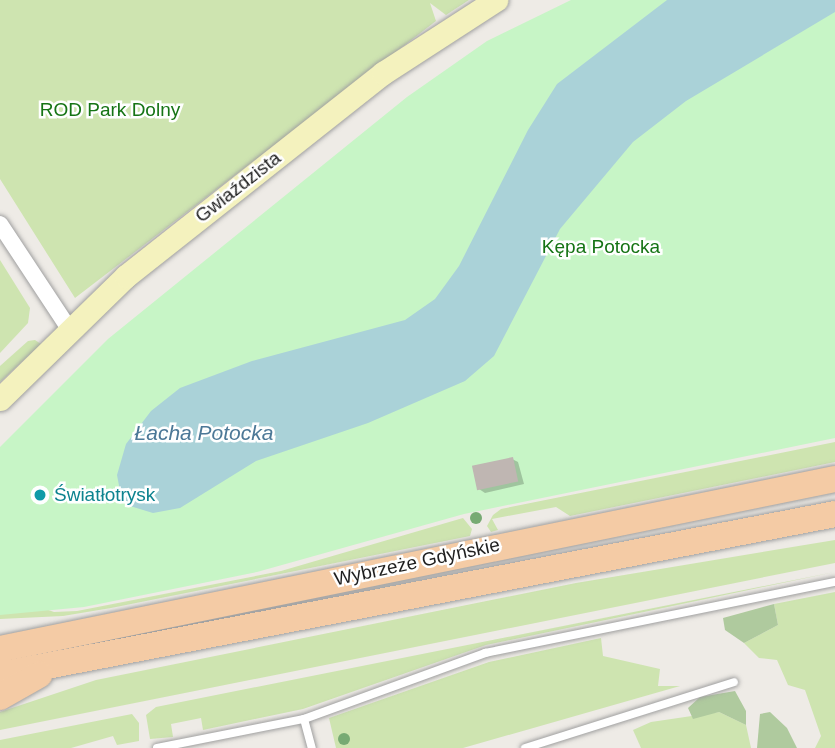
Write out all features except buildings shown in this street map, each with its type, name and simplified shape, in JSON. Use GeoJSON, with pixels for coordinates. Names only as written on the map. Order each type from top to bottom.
{"type":"FeatureCollection","features":[{"type":"Feature","properties":{"kind":"main road","name":"Wybrzeże Gdyńskie"},"geometry":{"type":"LineString","coordinates":[[0,649],[835,479]]}},
{"type":"Feature","properties":{"kind":"main road","name":"Wybrzeże Gdyńskie"},"geometry":{"type":"LineString","coordinates":[[0,676],[835,514]]}},
{"type":"Feature","properties":{"kind":"main road"},"geometry":{"type":"LineString","coordinates":[[0,631],[65,636]]}},
{"type":"Feature","properties":{"kind":"main road"},"geometry":{"type":"LineString","coordinates":[[0,697],[59,664]]}},
{"type":"Feature","properties":{"kind":"street","name":"Gwiaździsta"},"geometry":{"type":"LineString","coordinates":[[0,399],[126,276],[383,73],[496,0]]}},
{"type":"Feature","properties":{"kind":"street"},"geometry":{"type":"LineString","coordinates":[[0,224],[70,330]]}},
{"type":"Feature","properties":{"kind":"lane"},"geometry":{"type":"LineString","coordinates":[[157,748],[304,719],[485,653],[835,582]]}},
{"type":"Feature","properties":{"kind":"lane"},"geometry":{"type":"LineString","coordinates":[[525,748],[734,682]]}},
{"type":"Feature","properties":{"kind":"lane"},"geometry":{"type":"LineString","coordinates":[[304,719],[312,748]]}},
{"type":"Feature","properties":{"kind":"green space","name":"ROD Park Dolny"},"geometry":{"type":"Polygon","coordinates":[[[0,0],[469,0],[446,15],[430,3],[436,21],[75,298],[0,179],[0,0]]]}},
{"type":"Feature","properties":{"kind":"green space","name":"Kępa Potocka"},"geometry":{"type":"Polygon","coordinates":[[[571,0],[835,0],[835,438],[464,514],[257,572],[84,607],[0,615],[0,447],[108,339],[407,97],[487,41],[571,0]]]}},
{"type":"Feature","properties":{"kind":"green space"},"geometry":{"type":"Polygon","coordinates":[[[0,260],[30,308],[28,323],[0,353],[0,260]]]}},
{"type":"Feature","properties":{"kind":"green space"},"geometry":{"type":"Polygon","coordinates":[[[35,340],[41,344],[0,382],[0,366],[28,341],[35,340]]]}},
{"type":"Feature","properties":{"kind":"green space"},"geometry":{"type":"Polygon","coordinates":[[[835,442],[835,462],[570,516],[556,507],[492,519],[498,530],[491,532],[487,526],[493,515],[501,509],[835,442]]]}},
{"type":"Feature","properties":{"kind":"green space"},"geometry":{"type":"Polygon","coordinates":[[[463,518],[472,529],[470,536],[111,608],[63,616],[0,619],[0,584],[37,606],[54,612],[77,611],[281,571],[463,518]]]}},
{"type":"Feature","properties":{"kind":"green space"},"geometry":{"type":"Polygon","coordinates":[[[835,540],[835,563],[0,730],[0,712],[96,680],[576,583],[835,540]]]}},
{"type":"Feature","properties":{"kind":"green space"},"geometry":{"type":"Polygon","coordinates":[[[835,572],[486,645],[303,709],[203,730],[201,718],[171,724],[173,737],[150,739],[146,715],[156,707],[835,572]]]}},
{"type":"Feature","properties":{"kind":"green space"},"geometry":{"type":"Polygon","coordinates":[[[835,592],[835,748],[815,748],[821,736],[805,690],[788,685],[777,660],[759,658],[744,643],[778,625],[774,604],[835,592]]]}},
{"type":"Feature","properties":{"kind":"green space"},"geometry":{"type":"Polygon","coordinates":[[[774,604],[778,625],[744,643],[725,630],[723,618],[774,604]]]}},
{"type":"Feature","properties":{"kind":"green space"},"geometry":{"type":"Polygon","coordinates":[[[601,638],[603,656],[660,669],[658,686],[680,686],[463,748],[336,748],[329,718],[489,662],[601,638]]]}},
{"type":"Feature","properties":{"kind":"green space"},"geometry":{"type":"Polygon","coordinates":[[[735,691],[746,711],[746,725],[719,712],[693,719],[688,708],[700,697],[735,691]]]}},
{"type":"Feature","properties":{"kind":"green space"},"geometry":{"type":"Polygon","coordinates":[[[719,712],[746,725],[751,748],[641,748],[633,730],[651,722],[719,712]]]}},
{"type":"Feature","properties":{"kind":"green space"},"geometry":{"type":"Polygon","coordinates":[[[770,712],[787,728],[797,748],[757,748],[760,714],[770,712]]]}},
{"type":"Feature","properties":{"kind":"green space"},"geometry":{"type":"Polygon","coordinates":[[[132,714],[139,723],[139,741],[117,745],[113,736],[71,748],[0,748],[0,740],[132,714]]]}},
{"type":"Feature","properties":{"kind":"water","name":"Łacha Potocka"},"geometry":{"type":"Polygon","coordinates":[[[667,0],[835,0],[835,12],[686,101],[633,142],[560,229],[494,356],[465,381],[368,423],[256,461],[180,508],[153,513],[130,506],[121,496],[117,475],[126,444],[151,411],[180,388],[252,361],[405,320],[435,299],[459,266],[528,130],[557,84],[667,0]]]}},
{"type":"Feature","properties":{"kind":"place","name":"Światłotrysk"},"geometry":{"type":"Point","coordinates":[40,495]}}]}
